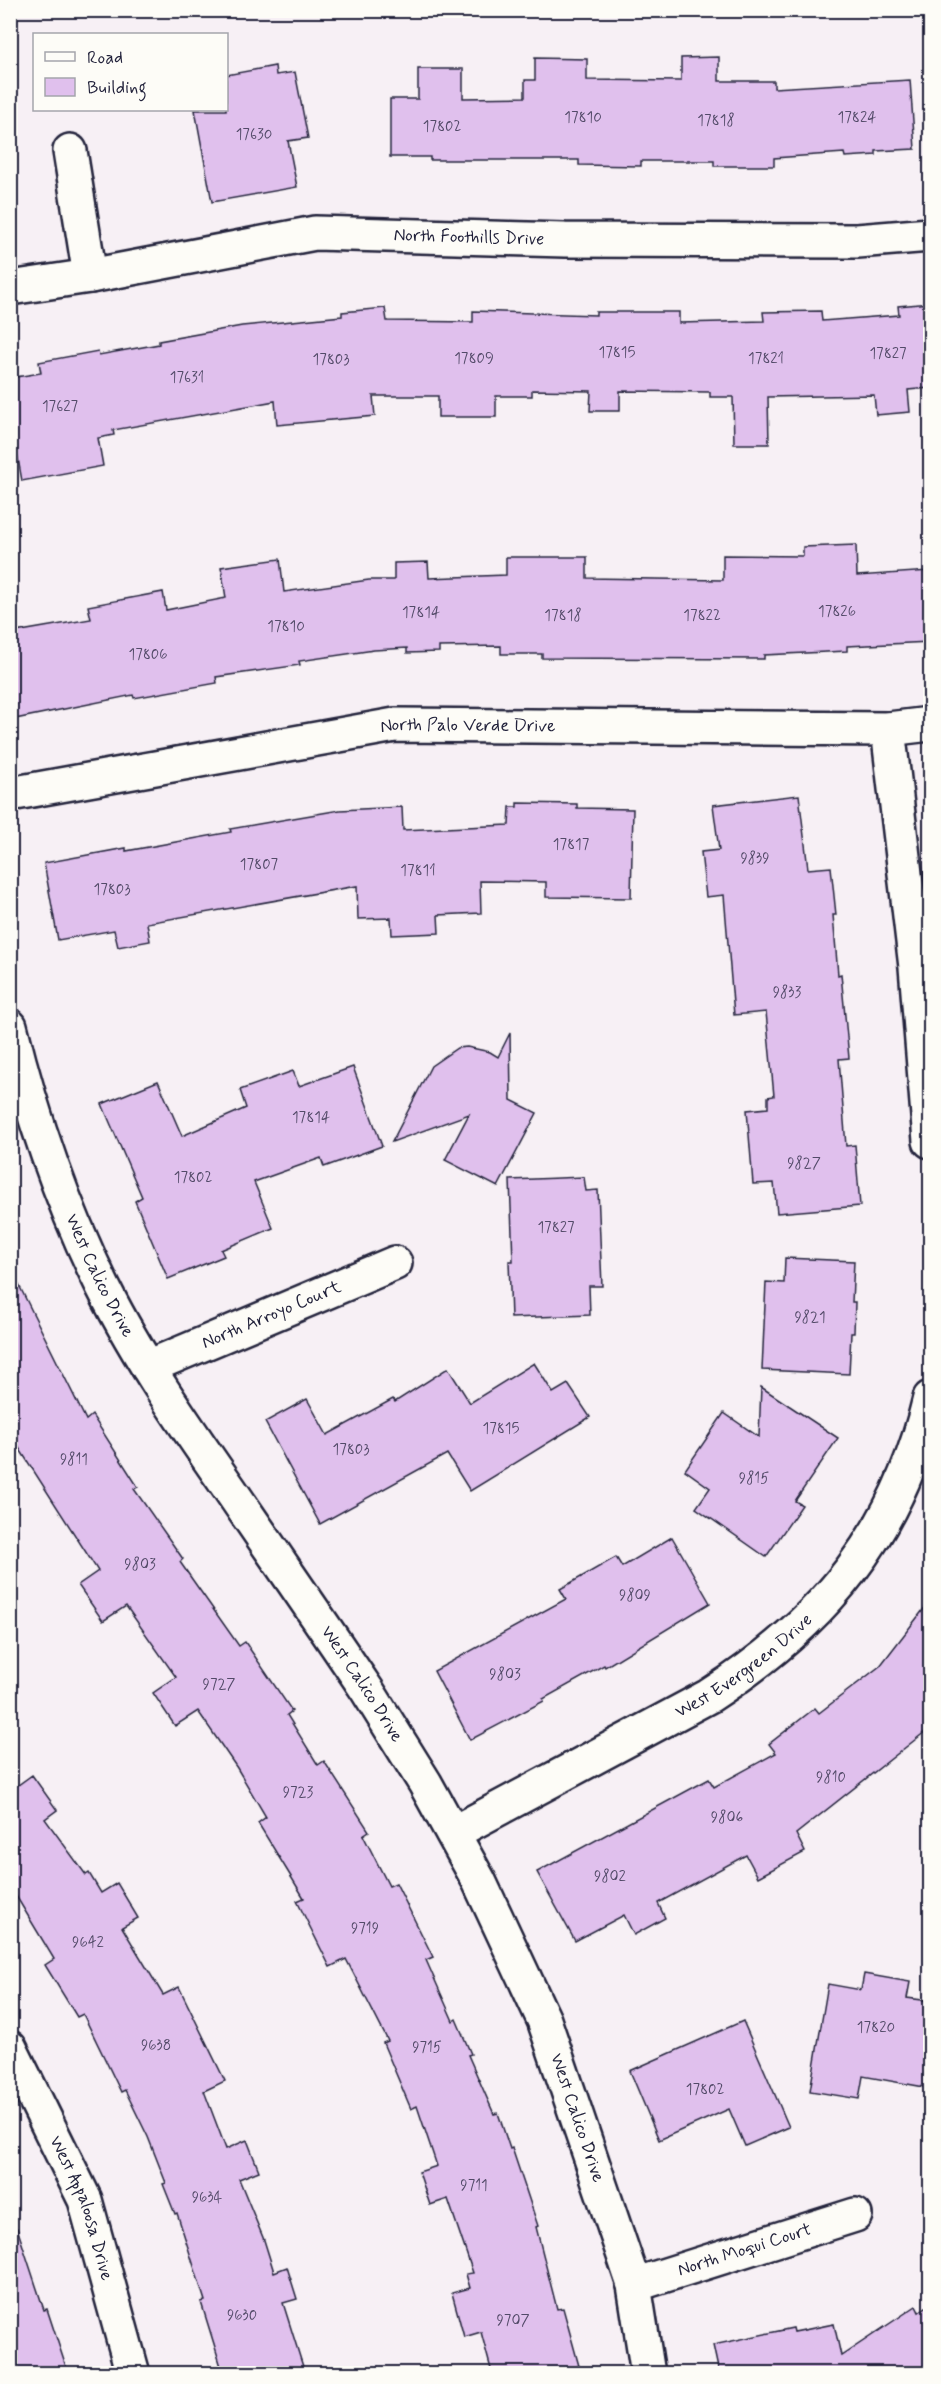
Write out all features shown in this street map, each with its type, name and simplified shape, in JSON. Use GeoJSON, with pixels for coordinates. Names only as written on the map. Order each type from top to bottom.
{"type":"FeatureCollection","features":[{"type":"Feature","properties":{"kind":"street"},"geometry":{"type":"LineString","coordinates":[[70,151],[90,276]]}},
{"type":"Feature","properties":{"kind":"street","name":"North Foothills Drive"},"geometry":{"type":"LineString","coordinates":[[10,288],[90,276],[315,233],[565,240],[845,241],[930,235]]}},
{"type":"Feature","properties":{"kind":"street","name":"North Palo Verde Drive"},"geometry":{"type":"LineString","coordinates":[[10,794],[395,725],[888,729],[930,724]]}},
{"type":"Feature","properties":{"kind":"street"},"geometry":{"type":"LineString","coordinates":[[888,729],[916,968],[930,1141]]}},
{"type":"Feature","properties":{"kind":"street","name":"West Calico Drive"},"geometry":{"type":"LineString","coordinates":[[10,1026],[35,1116],[66,1204],[104,1288],[148,1367],[179,1416],[367,1690],[453,1833],[502,1929],[544,2020],[634,2285],[648,2373]]}},
{"type":"Feature","properties":{"kind":"street","name":"North Arroyo Court"},"geometry":{"type":"LineString","coordinates":[[148,1367],[394,1263]]}},
{"type":"Feature","properties":{"kind":"street","name":"West Evergreen Drive"},"geometry":{"type":"LineString","coordinates":[[453,1833],[709,1696],[747,1672],[782,1645],[812,1617],[865,1552],[907,1475],[923,1431],[930,1398]]}},
{"type":"Feature","properties":{"kind":"street","name":"West Appaloosa Drive"},"geometry":{"type":"LineString","coordinates":[[10,2048],[85,2200],[133,2373]]}},
{"type":"Feature","properties":{"kind":"street","name":"North Moqui Court"},"geometry":{"type":"LineString","coordinates":[[634,2285],[855,2216]]}},
{"type":"Feature","properties":{"kind":"building"},"geometry":{"type":"Polygon","coordinates":[[[719,57],[719,81],[774,81],[774,88],[910,80],[915,149],[876,151],[876,155],[845,157],[844,153],[774,158],[774,166],[714,166],[714,161],[641,161],[641,166],[579,165],[579,160],[430,160],[430,157],[390,157],[390,99],[418,99],[418,69],[463,69],[463,98],[525,97],[525,80],[535,80],[535,58],[587,59],[587,80],[681,81],[681,58],[719,57]]]}},
{"type":"Feature","properties":{"kind":"building"},"geometry":{"type":"Polygon","coordinates":[[[275,66],[276,75],[295,72],[308,138],[288,141],[297,187],[212,202],[195,111],[228,111],[228,75],[275,66]]]}},
{"type":"Feature","properties":{"kind":"building"},"geometry":{"type":"Polygon","coordinates":[[[930,303],[930,388],[908,390],[910,412],[876,415],[874,395],[768,397],[769,444],[734,444],[733,397],[710,397],[710,392],[620,391],[620,411],[590,411],[591,391],[532,390],[532,396],[496,396],[496,417],[438,417],[438,396],[373,396],[375,416],[277,425],[275,401],[113,430],[114,435],[98,438],[103,466],[22,481],[17,453],[10,454],[10,378],[41,373],[39,362],[98,351],[99,355],[242,326],[342,316],[342,312],[385,308],[387,321],[473,322],[473,311],[596,315],[596,312],[679,312],[679,323],[764,321],[763,312],[821,311],[822,321],[899,315],[898,306],[930,303]]]}},
{"type":"Feature","properties":{"kind":"building"},"geometry":{"type":"Polygon","coordinates":[[[856,545],[857,576],[930,571],[930,642],[847,646],[847,651],[764,655],[764,659],[542,658],[542,654],[501,654],[501,646],[439,647],[439,652],[407,653],[407,648],[374,650],[299,661],[300,665],[216,677],[217,683],[134,698],[133,695],[15,719],[10,697],[10,633],[91,619],[88,606],[163,592],[166,610],[226,598],[221,567],[280,559],[284,592],[369,580],[394,580],[394,563],[428,562],[429,578],[506,575],[506,557],[587,557],[587,578],[723,580],[723,555],[803,556],[803,547],[856,545]]]}},
{"type":"Feature","properties":{"kind":"building"},"geometry":{"type":"Polygon","coordinates":[[[799,795],[808,869],[831,867],[836,915],[833,915],[838,975],[841,974],[849,1058],[839,1059],[846,1146],[855,1145],[860,1206],[777,1213],[774,1183],[753,1184],[747,1110],[768,1108],[768,1097],[774,1096],[766,1012],[734,1015],[724,895],[706,897],[701,852],[719,850],[713,805],[799,795]]]}},
{"type":"Feature","properties":{"kind":"building"},"geometry":{"type":"Polygon","coordinates":[[[517,803],[577,804],[577,808],[633,809],[631,898],[546,897],[546,882],[480,881],[481,913],[438,915],[439,933],[392,935],[391,918],[358,919],[357,886],[147,923],[150,941],[118,947],[114,930],[58,940],[44,863],[126,848],[126,851],[231,832],[230,829],[340,810],[402,807],[403,830],[509,825],[510,807],[517,807],[517,803]]]}},
{"type":"Feature","properties":{"kind":"building"},"geometry":{"type":"Polygon","coordinates":[[[510,1033],[511,1100],[537,1113],[498,1187],[445,1160],[469,1114],[392,1142],[431,1066],[457,1048],[467,1047],[490,1052],[498,1057],[510,1033]]]}},
{"type":"Feature","properties":{"kind":"building"},"geometry":{"type":"Polygon","coordinates":[[[353,1067],[382,1146],[324,1167],[321,1158],[254,1182],[273,1228],[221,1250],[224,1256],[168,1279],[135,1201],[142,1197],[102,1104],[158,1081],[182,1136],[246,1108],[240,1090],[293,1071],[299,1086],[353,1067]]]}},
{"type":"Feature","properties":{"kind":"building"},"geometry":{"type":"Polygon","coordinates":[[[584,1177],[586,1191],[598,1190],[602,1286],[589,1286],[590,1315],[511,1318],[509,1261],[513,1261],[510,1180],[584,1177]]]}},
{"type":"Feature","properties":{"kind":"building"},"geometry":{"type":"Polygon","coordinates":[[[785,1258],[854,1261],[852,1302],[855,1302],[854,1333],[851,1333],[849,1374],[762,1370],[766,1282],[784,1283],[785,1258]]]}},
{"type":"Feature","properties":{"kind":"building"},"geometry":{"type":"Polygon","coordinates":[[[10,1267],[86,1420],[92,1415],[138,1487],[134,1489],[183,1559],[180,1562],[239,1646],[245,1642],[292,1711],[287,1715],[318,1765],[324,1761],[369,1831],[363,1835],[389,1886],[396,1883],[433,1957],[426,1960],[453,2021],[456,2019],[471,2054],[468,2055],[494,2114],[498,2113],[510,2149],[512,2148],[538,2226],[536,2227],[557,2309],[563,2308],[579,2366],[550,2373],[492,2373],[481,2332],[464,2337],[452,2293],[470,2288],[466,2274],[473,2273],[448,2199],[430,2205],[419,2172],[437,2166],[417,2106],[411,2109],[383,2043],[388,2041],[346,1959],[330,1967],[297,1901],[304,1898],[258,1823],[266,1817],[237,1768],[198,1711],[175,1726],[153,1693],[176,1677],[126,1606],[103,1621],[78,1585],[98,1571],[10,1434],[10,1267]]]}},
{"type":"Feature","properties":{"kind":"building"},"geometry":{"type":"Polygon","coordinates":[[[534,1363],[553,1393],[568,1384],[590,1417],[470,1491],[447,1454],[320,1524],[265,1422],[307,1399],[327,1435],[393,1399],[395,1402],[448,1368],[470,1403],[534,1363]]]}},
{"type":"Feature","properties":{"kind":"building"},"geometry":{"type":"Polygon","coordinates":[[[761,1387],[838,1438],[795,1501],[802,1505],[766,1557],[696,1508],[710,1488],[685,1470],[724,1413],[759,1437],[761,1387]]]}},
{"type":"Feature","properties":{"kind":"building"},"geometry":{"type":"Polygon","coordinates":[[[672,1537],[710,1603],[605,1667],[604,1665],[543,1699],[544,1701],[470,1740],[434,1671],[566,1599],[560,1589],[616,1557],[622,1567],[672,1537]]]}},
{"type":"Feature","properties":{"kind":"building"},"geometry":{"type":"Polygon","coordinates":[[[930,1601],[930,1728],[796,1834],[805,1852],[758,1877],[746,1855],[658,1903],[665,1918],[634,1935],[624,1915],[575,1941],[537,1872],[709,1779],[714,1787],[776,1753],[769,1744],[815,1708],[819,1713],[880,1666],[930,1601]]]}},
{"type":"Feature","properties":{"kind":"building"},"geometry":{"type":"Polygon","coordinates":[[[32,1775],[57,1810],[45,1819],[86,1875],[89,1873],[101,1893],[117,1883],[138,1918],[122,1927],[163,1995],[179,1987],[225,2081],[204,2091],[226,2149],[247,2140],[259,2171],[239,2179],[264,2240],[274,2272],[287,2267],[297,2299],[283,2303],[305,2373],[223,2373],[201,2302],[205,2301],[177,2213],[175,2214],[163,2184],[166,2183],[148,2137],[125,2090],[121,2092],[83,2014],[77,2017],[45,1965],[54,1959],[10,1886],[10,1791],[32,1775]]]}},
{"type":"Feature","properties":{"kind":"building"},"geometry":{"type":"Polygon","coordinates":[[[864,1974],[910,1982],[907,1998],[930,2001],[930,2088],[863,2076],[859,2099],[810,2091],[828,1984],[861,1990],[864,1974]]]}},
{"type":"Feature","properties":{"kind":"building"},"geometry":{"type":"Polygon","coordinates":[[[743,2021],[789,2127],[745,2146],[729,2109],[659,2140],[630,2071],[743,2021]]]}},
{"type":"Feature","properties":{"kind":"building"},"geometry":{"type":"Polygon","coordinates":[[[17,2228],[68,2373],[10,2373],[10,2229],[17,2228]]]}},
{"type":"Feature","properties":{"kind":"building"},"geometry":{"type":"Polygon","coordinates":[[[930,2304],[930,2373],[719,2373],[713,2345],[793,2328],[794,2332],[834,2324],[841,2356],[916,2306],[919,2312],[930,2304]]]}}]}
